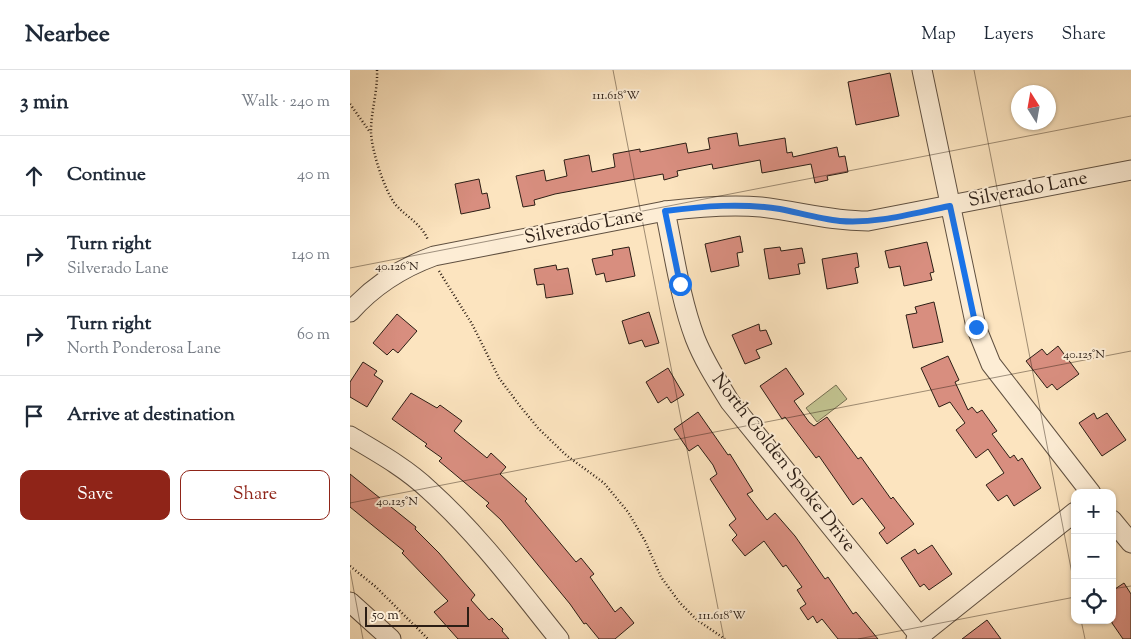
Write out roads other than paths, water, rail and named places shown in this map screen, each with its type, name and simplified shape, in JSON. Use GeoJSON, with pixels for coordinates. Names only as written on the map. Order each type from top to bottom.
{"type":"FeatureCollection","features":[{"type":"Feature","properties":{"kind":"street"},"geometry":{"type":"LineString","coordinates":[[922,70],[976,327],[991,364],[1088,489]]}},
{"type":"Feature","properties":{"kind":"street","name":"Silverado Lane"},"geometry":{"type":"LineString","coordinates":[[350,312],[363,298],[385,280],[411,265],[434,256],[665,211],[701,206],[733,205],[781,209],[841,221],[868,221],[1131,170]]}},
{"type":"Feature","properties":{"kind":"street","name":"North Golden Spoke Drive"},"geometry":{"type":"LineString","coordinates":[[665,211],[686,311],[695,338],[710,370],[730,402],[919,638]]}},
{"type":"Feature","properties":{"kind":"street"},"geometry":{"type":"LineString","coordinates":[[350,436],[388,459],[428,489],[484,547],[559,639]]}},
{"type":"Feature","properties":{"kind":"street"},"geometry":{"type":"LineString","coordinates":[[919,638],[1071,515]]}},
{"type":"Feature","properties":{"kind":"street"},"geometry":{"type":"LineString","coordinates":[[1116,525],[1131,543]]}},
{"type":"Feature","properties":{"kind":"street"},"geometry":{"type":"LineString","coordinates":[[350,602],[391,639]]}}]}
